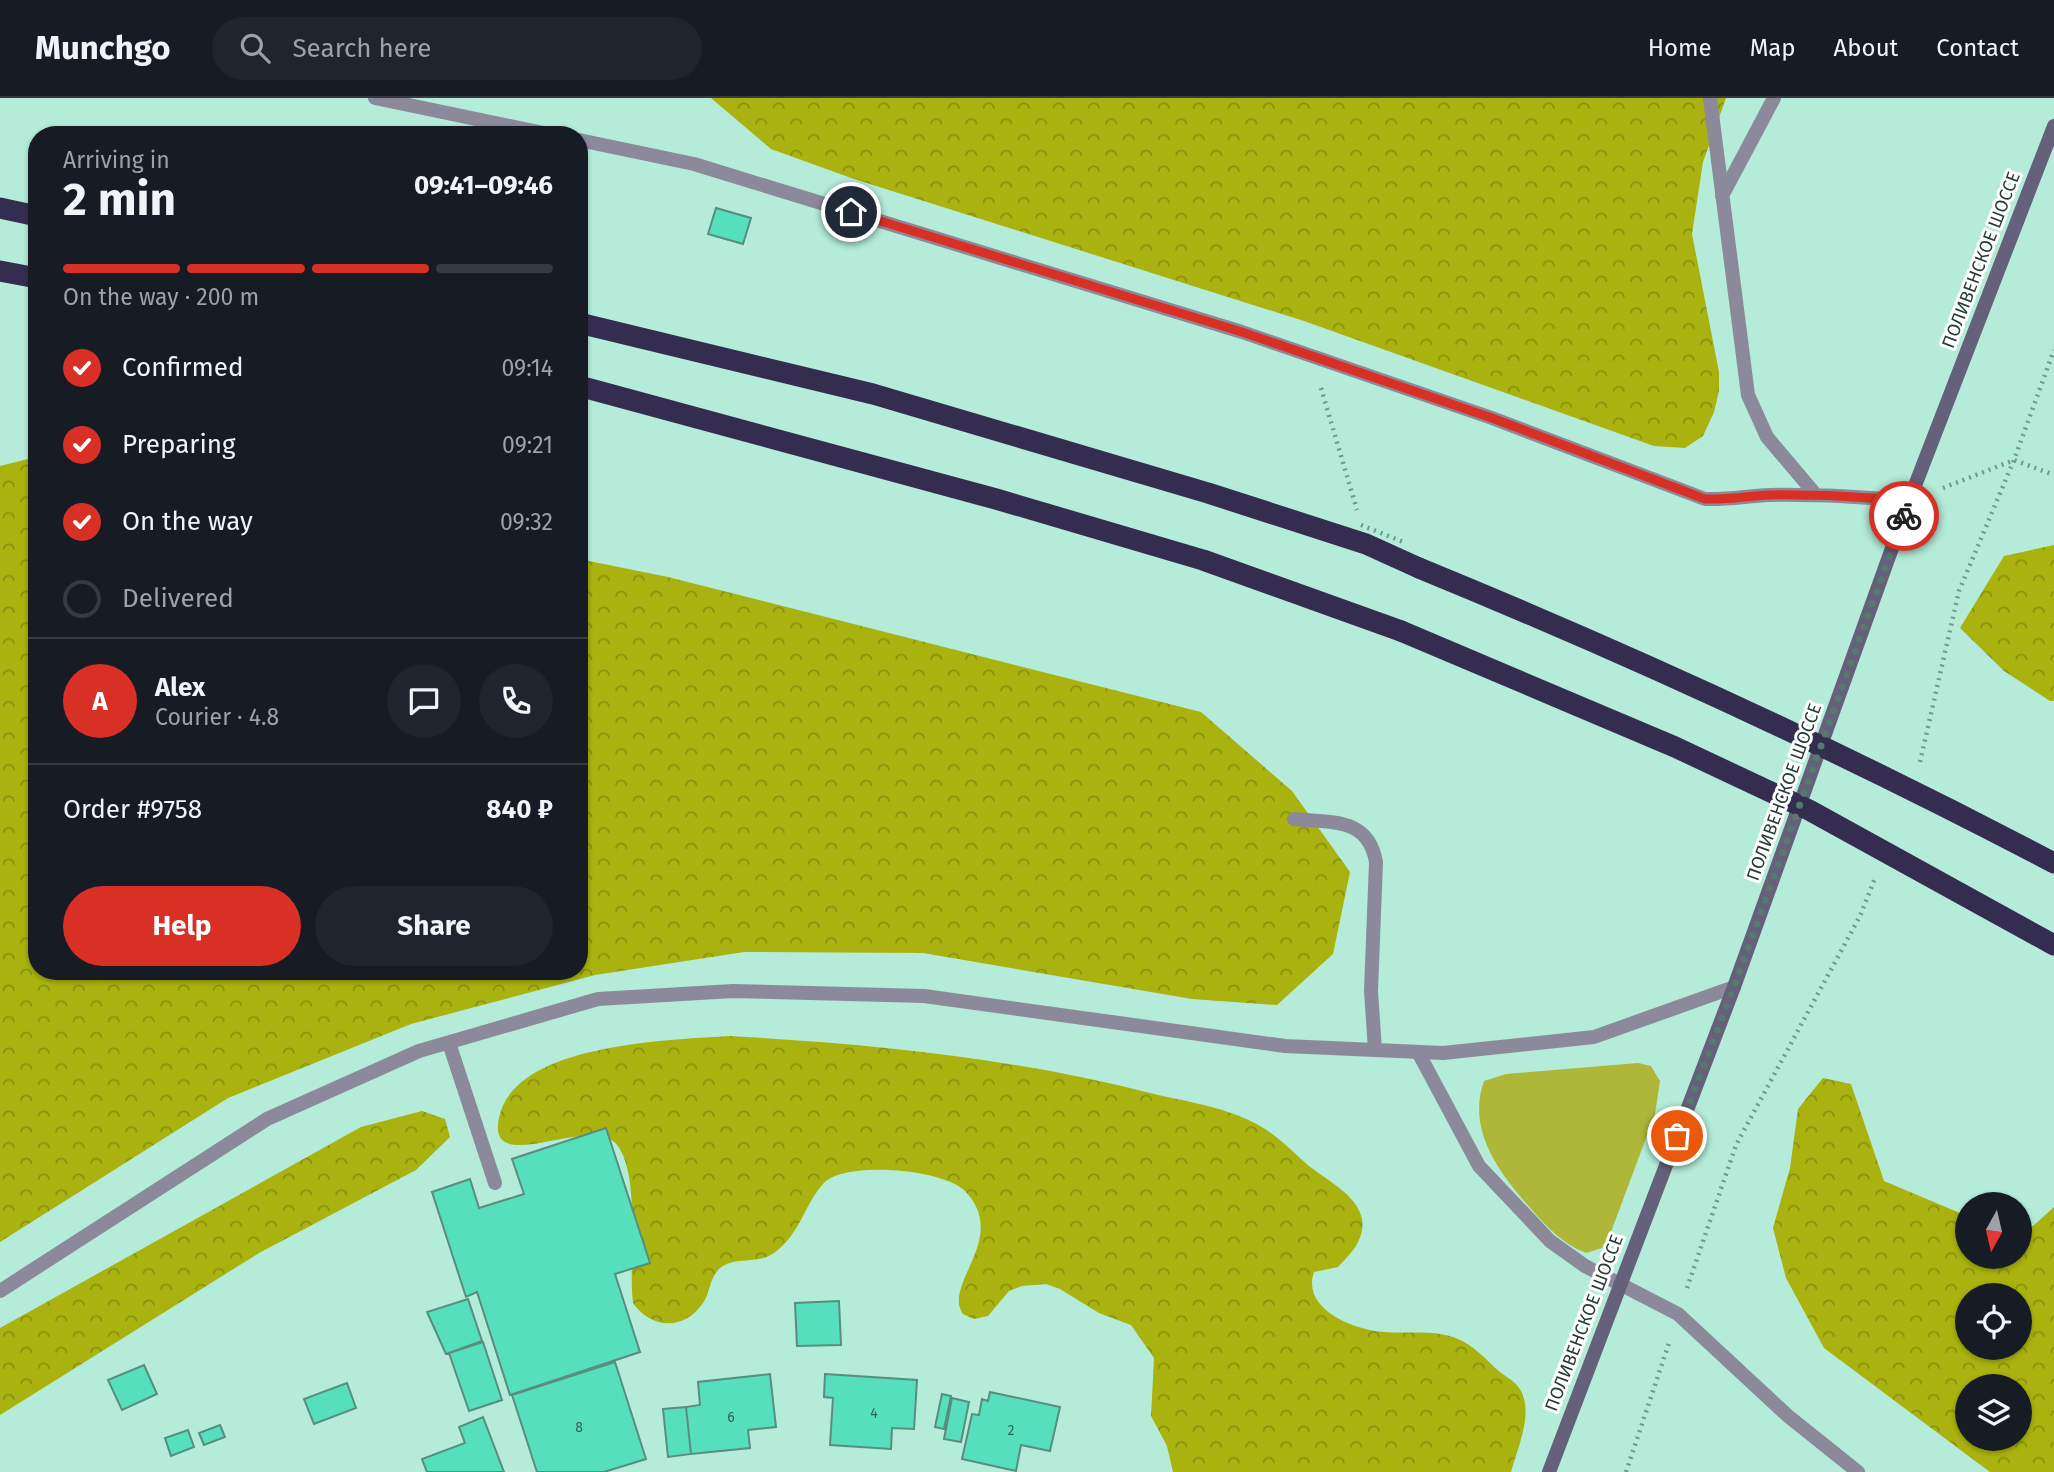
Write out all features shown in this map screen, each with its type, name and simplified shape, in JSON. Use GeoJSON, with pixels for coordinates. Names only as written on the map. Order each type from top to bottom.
{"type":"FeatureCollection","features":[{"type":"Feature","properties":{"kind":"highway"},"geometry":{"type":"LineString","coordinates":[[0,208],[28,214]]}},
{"type":"Feature","properties":{"kind":"highway"},"geometry":{"type":"LineString","coordinates":[[0,271],[28,276]]}},
{"type":"Feature","properties":{"kind":"highway"},"geometry":{"type":"LineString","coordinates":[[588,325],[887,398],[1208,493],[1366,544],[1699,687],[1848,758],[2054,863]]}},
{"type":"Feature","properties":{"kind":"highway"},"geometry":{"type":"LineString","coordinates":[[588,388],[996,499],[1203,560],[1401,631],[1675,747],[1809,810],[2054,945]]}},
{"type":"Feature","properties":{"kind":"street"},"geometry":{"type":"LineString","coordinates":[[375,98],[510,126]]}},
{"type":"Feature","properties":{"kind":"street"},"geometry":{"type":"LineString","coordinates":[[1710,98],[1748,396],[1767,437],[1816,495]]}},
{"type":"Feature","properties":{"kind":"street"},"geometry":{"type":"LineString","coordinates":[[1722,196],[1774,98]]}},
{"type":"Feature","properties":{"kind":"street","name":"ПОЛИВЕНСКОЕ ШОССЕ"},"geometry":{"type":"LineString","coordinates":[[1549,1472],[1734,987],[1909,501],[2054,126]]}},
{"type":"Feature","properties":{"kind":"street"},"geometry":{"type":"LineString","coordinates":[[588,142],[694,164],[1242,332],[1492,418],[1705,499],[1816,495],[1909,501]]}},
{"type":"Feature","properties":{"kind":"street"},"geometry":{"type":"LineString","coordinates":[[1294,819],[1344,824],[1364,832],[1373,847],[1376,862],[1371,991],[1375,1050]]}},
{"type":"Feature","properties":{"kind":"street"},"geometry":{"type":"LineString","coordinates":[[0,1291],[267,1119],[392,1062],[598,999],[733,991],[924,996],[1286,1046],[1443,1053],[1594,1037],[1734,987]]}},
{"type":"Feature","properties":{"kind":"street"},"geometry":{"type":"LineString","coordinates":[[449,1043],[495,1184]]}},
{"type":"Feature","properties":{"kind":"street"},"geometry":{"type":"LineString","coordinates":[[1418,1052],[1479,1166],[1550,1241],[1585,1266],[1678,1314],[1788,1416],[1858,1472]]}},
{"type":"Feature","properties":{"kind":"path"},"geometry":{"type":"LineString","coordinates":[[1919,765],[1959,591],[2014,460],[2054,350]]}},
{"type":"Feature","properties":{"kind":"path"},"geometry":{"type":"LineString","coordinates":[[1319,378],[1361,525]]}},
{"type":"Feature","properties":{"kind":"path"},"geometry":{"type":"LineString","coordinates":[[1909,501],[2014,460],[2054,475]]}},
{"type":"Feature","properties":{"kind":"path"},"geometry":{"type":"LineString","coordinates":[[1626,1472],[1735,1145],[1860,916],[1880,866]]}},
{"type":"Feature","properties":{"kind":"green space"},"geometry":{"type":"Polygon","coordinates":[[[711,98],[1726,98],[1703,162],[1692,234],[1719,372],[1719,391],[1714,412],[1703,436],[1685,448],[1654,446],[1304,321],[854,179],[771,149],[711,98]]]}},
{"type":"Feature","properties":{"kind":"green space"},"geometry":{"type":"Polygon","coordinates":[[[28,459],[28,980],[576,980],[411,1024],[228,1098],[0,1242],[0,466],[28,459]]]}},
{"type":"Feature","properties":{"kind":"green space"},"geometry":{"type":"Polygon","coordinates":[[[2054,545],[2054,701],[2050,701],[2004,671],[1960,628],[2004,556],[2054,545]]]}},
{"type":"Feature","properties":{"kind":"green space"},"geometry":{"type":"Polygon","coordinates":[[[588,561],[668,577],[1201,712],[1292,791],[1350,872],[1333,954],[1277,1005],[1192,999],[923,953],[744,952],[588,977],[588,561]]]}},
{"type":"Feature","properties":{"kind":"green space"},"geometry":{"type":"Polygon","coordinates":[[[730,1036],[890,1048],[1049,1071],[1209,1106],[1260,1126],[1340,1188],[1357,1206],[1362,1217],[1358,1242],[1349,1255],[1338,1267],[1314,1272],[1312,1285],[1315,1297],[1323,1307],[1345,1322],[1359,1327],[1393,1332],[1431,1333],[1458,1339],[1475,1349],[1518,1386],[1523,1394],[1525,1417],[1511,1472],[1173,1472],[1167,1446],[1151,1416],[1154,1358],[1131,1325],[1099,1313],[1060,1289],[1046,1284],[1022,1286],[1009,1291],[988,1316],[974,1319],[963,1314],[959,1302],[961,1289],[979,1243],[981,1226],[977,1209],[965,1191],[954,1183],[916,1173],[871,1170],[834,1177],[823,1184],[790,1237],[774,1253],[723,1266],[715,1274],[706,1299],[687,1318],[668,1323],[649,1318],[633,1303],[632,1199],[625,1160],[618,1146],[605,1137],[586,1136],[522,1145],[507,1143],[499,1134],[500,1114],[513,1090],[536,1072],[566,1059],[636,1044],[730,1036]]]}},
{"type":"Feature","properties":{"kind":"green space"},"geometry":{"type":"Polygon","coordinates":[[[1638,1063],[1651,1066],[1660,1081],[1655,1114],[1608,1240],[1602,1248],[1586,1253],[1570,1245],[1550,1229],[1498,1167],[1483,1135],[1480,1117],[1484,1081],[1506,1074],[1638,1063]]]}},
{"type":"Feature","properties":{"kind":"green space"},"geometry":{"type":"Polygon","coordinates":[[[1823,1078],[1851,1084],[1884,1181],[1955,1211],[1955,1269],[2032,1269],[2032,1226],[2054,1207],[2054,1472],[1990,1472],[1962,1451],[2032,1451],[2032,1374],[1955,1374],[1955,1446],[1824,1348],[1786,1278],[1773,1228],[1790,1168],[1798,1109],[1823,1078]]]}},
{"type":"Feature","properties":{"kind":"green space"},"geometry":{"type":"Polygon","coordinates":[[[422,1111],[445,1119],[450,1137],[416,1170],[259,1253],[0,1415],[0,1328],[361,1127],[422,1111]]]}},
{"type":"Feature","properties":{"kind":"building"},"geometry":{"type":"Polygon","coordinates":[[[716,208],[751,218],[743,244],[708,234],[716,208]]]}},
{"type":"Feature","properties":{"kind":"building"},"geometry":{"type":"Polygon","coordinates":[[[606,1128],[650,1263],[615,1274],[640,1352],[510,1395],[477,1292],[466,1297],[432,1192],[470,1179],[479,1208],[524,1194],[512,1159],[606,1128]]]}},
{"type":"Feature","properties":{"kind":"building"},"geometry":{"type":"Polygon","coordinates":[[[468,1299],[482,1341],[446,1354],[427,1312],[468,1299]]]}},
{"type":"Feature","properties":{"kind":"building"},"geometry":{"type":"Polygon","coordinates":[[[839,1301],[841,1345],[797,1346],[795,1303],[839,1301]]]}},
{"type":"Feature","properties":{"kind":"building"},"geometry":{"type":"Polygon","coordinates":[[[483,1342],[502,1400],[469,1411],[449,1353],[483,1342]]]}},
{"type":"Feature","properties":{"kind":"building"},"geometry":{"type":"Polygon","coordinates":[[[615,1362],[646,1459],[604,1472],[537,1472],[512,1395],[615,1362]]]}},
{"type":"Feature","properties":{"kind":"building"},"geometry":{"type":"Polygon","coordinates":[[[144,1365],[157,1394],[122,1410],[108,1380],[144,1365]]]}},
{"type":"Feature","properties":{"kind":"building"},"geometry":{"type":"Polygon","coordinates":[[[770,1374],[776,1427],[748,1430],[750,1448],[691,1454],[686,1407],[700,1405],[698,1382],[770,1374]]]}},
{"type":"Feature","properties":{"kind":"building"},"geometry":{"type":"Polygon","coordinates":[[[825,1374],[917,1380],[914,1429],[892,1428],[891,1449],[830,1445],[833,1398],[824,1397],[825,1374]]]}},
{"type":"Feature","properties":{"kind":"building"},"geometry":{"type":"Polygon","coordinates":[[[347,1383],[356,1408],[314,1424],[304,1399],[347,1383]]]}},
{"type":"Feature","properties":{"kind":"building"},"geometry":{"type":"Polygon","coordinates":[[[990,1392],[1060,1407],[1050,1451],[1021,1445],[1016,1471],[962,1459],[972,1414],[979,1415],[982,1399],[988,1401],[990,1392]]]}},
{"type":"Feature","properties":{"kind":"building"},"geometry":{"type":"Polygon","coordinates":[[[942,1394],[951,1396],[944,1429],[935,1427],[942,1394]]]}},
{"type":"Feature","properties":{"kind":"building"},"geometry":{"type":"Polygon","coordinates":[[[952,1398],[969,1402],[961,1442],[944,1439],[952,1398]]]}},
{"type":"Feature","properties":{"kind":"building"},"geometry":{"type":"Polygon","coordinates":[[[686,1407],[691,1454],[668,1457],[663,1409],[686,1407]]]}},
{"type":"Feature","properties":{"kind":"building"},"geometry":{"type":"Polygon","coordinates":[[[483,1417],[504,1472],[427,1472],[422,1459],[465,1443],[459,1427],[483,1417]]]}},
{"type":"Feature","properties":{"kind":"building"},"geometry":{"type":"Polygon","coordinates":[[[220,1425],[225,1437],[204,1445],[199,1433],[220,1425]]]}},
{"type":"Feature","properties":{"kind":"building"},"geometry":{"type":"Polygon","coordinates":[[[188,1430],[194,1447],[171,1456],[165,1438],[188,1430]]]}},
{"type":"Feature","properties":{"kind":"way so far"},"geometry":{"type":"LineString","coordinates":[[1677,1136],[1734,987],[1904,516]]}},
{"type":"Feature","properties":{"kind":"route"},"geometry":{"type":"LineString","coordinates":[[851,212],[1242,332],[1492,418],[1705,499],[1816,495],[1909,501],[1904,516]]}}]}
